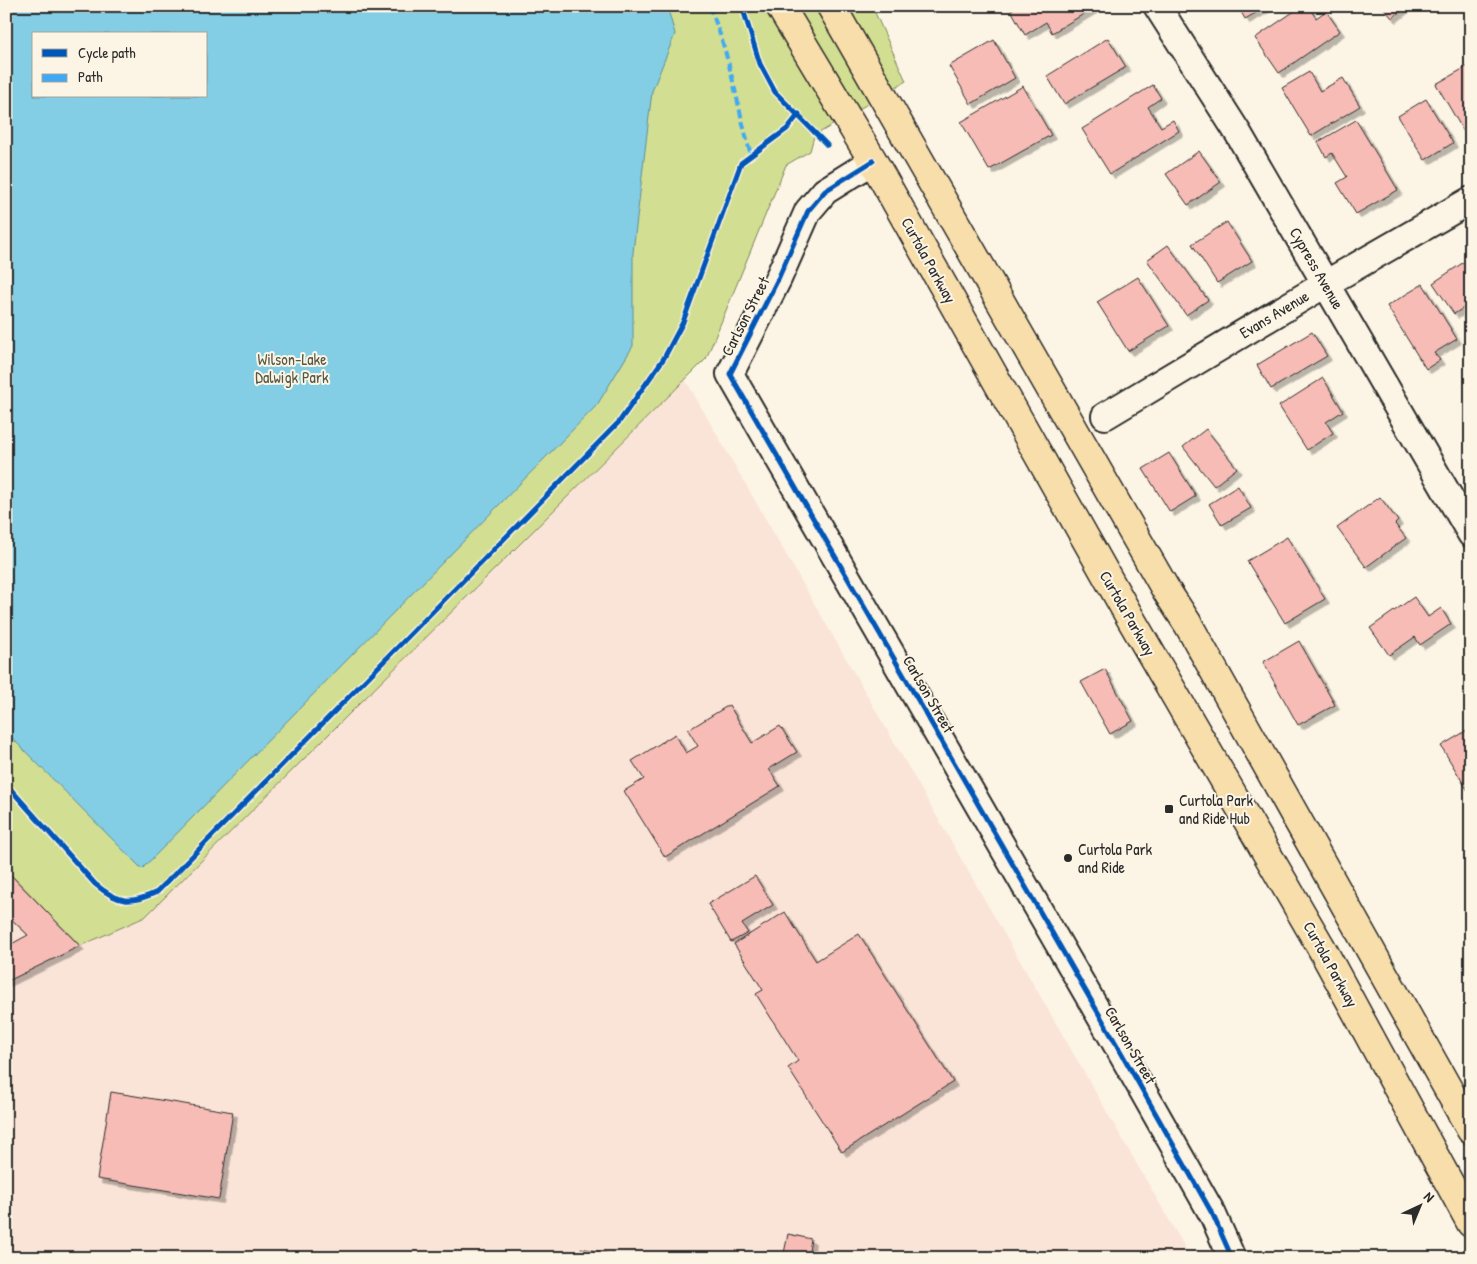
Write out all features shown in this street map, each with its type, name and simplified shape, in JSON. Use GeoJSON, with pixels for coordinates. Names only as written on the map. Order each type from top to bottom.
{"type":"FeatureCollection","features":[{"type":"Feature","properties":{"kind":"main road","name":"Curtola Parkway"},"geometry":{"type":"LineString","coordinates":[[780,6],[873,161],[1128,614],[1317,939],[1471,1223]]}},
{"type":"Feature","properties":{"kind":"main road"},"geometry":{"type":"LineString","coordinates":[[831,6],[1166,590],[1188,624],[1471,1130]]}},
{"type":"Feature","properties":{"kind":"main road"},"geometry":{"type":"LineString","coordinates":[[873,161],[895,167],[948,210]]}},
{"type":"Feature","properties":{"kind":"street","name":"Cypress Avenue"},"geometry":{"type":"LineString","coordinates":[[1157,6],[1238,133],[1327,283],[1471,534]]}},
{"type":"Feature","properties":{"kind":"street","name":"Carlson Street"},"geometry":{"type":"LineString","coordinates":[[873,161],[825,191],[808,211],[778,280],[730,374],[1122,1054],[1213,1215],[1232,1258]]}},
{"type":"Feature","properties":{"kind":"street","name":"Evans Avenue"},"geometry":{"type":"LineString","coordinates":[[1105,416],[1327,283],[1471,200]]}},
{"type":"Feature","properties":{"kind":"shaded area"},"geometry":{"type":"Polygon","coordinates":[[[685,379],[1191,1258],[6,1258],[6,870],[80,946],[145,917],[685,379]]]}},
{"type":"Feature","properties":{"kind":"green space","name":"Wilson-Lake Dalwigk Park"},"geometry":{"type":"Polygon","coordinates":[[[6,6],[872,6],[906,81],[814,136],[810,151],[786,165],[706,359],[145,917],[80,946],[6,870],[6,6]]]}},
{"type":"Feature","properties":{"kind":"water","name":"Wilson-Lake Dalwigk Park"},"geometry":{"type":"Polygon","coordinates":[[[6,6],[667,6],[675,34],[652,91],[633,252],[633,346],[597,405],[142,869],[6,732],[6,6]]]}},
{"type":"Feature","properties":{"kind":"building"},"geometry":{"type":"Polygon","coordinates":[[[1018,6],[1097,6],[1052,33],[1046,22],[1025,35],[1011,10],[1018,6]]]}},
{"type":"Feature","properties":{"kind":"building"},"geometry":{"type":"Polygon","coordinates":[[[1238,6],[1268,6],[1245,19],[1238,6]]]}},
{"type":"Feature","properties":{"kind":"building"},"geometry":{"type":"Polygon","coordinates":[[[1302,6],[1308,6],[1316,18],[1326,11],[1340,31],[1279,73],[1255,38],[1302,6]]]}},
{"type":"Feature","properties":{"kind":"building"},"geometry":{"type":"Polygon","coordinates":[[[1382,6],[1407,6],[1392,18],[1382,6]]]}},
{"type":"Feature","properties":{"kind":"building"},"geometry":{"type":"Polygon","coordinates":[[[1108,38],[1126,67],[1064,104],[1047,76],[1108,38]]]}},
{"type":"Feature","properties":{"kind":"building"},"geometry":{"type":"Polygon","coordinates":[[[994,40],[1015,78],[971,104],[949,66],[994,40]]]}},
{"type":"Feature","properties":{"kind":"building"},"geometry":{"type":"Polygon","coordinates":[[[1468,66],[1471,71],[1471,128],[1464,132],[1436,84],[1468,66]]]}},
{"type":"Feature","properties":{"kind":"building"},"geometry":{"type":"Polygon","coordinates":[[[1309,72],[1320,91],[1343,78],[1360,106],[1311,136],[1282,88],[1309,72]]]}},
{"type":"Feature","properties":{"kind":"building"},"geometry":{"type":"Polygon","coordinates":[[[1153,85],[1161,98],[1148,107],[1161,127],[1173,120],[1179,131],[1110,174],[1082,129],[1153,85]]]}},
{"type":"Feature","properties":{"kind":"building"},"geometry":{"type":"Polygon","coordinates":[[[1023,86],[1051,135],[989,170],[961,122],[1023,86]]]}},
{"type":"Feature","properties":{"kind":"building"},"geometry":{"type":"Polygon","coordinates":[[[1426,99],[1453,143],[1425,160],[1398,116],[1426,99]]]}},
{"type":"Feature","properties":{"kind":"building"},"geometry":{"type":"Polygon","coordinates":[[[1356,120],[1398,190],[1356,214],[1337,183],[1347,177],[1332,153],[1326,157],[1318,142],[1356,120]]]}},
{"type":"Feature","properties":{"kind":"building"},"geometry":{"type":"Polygon","coordinates":[[[1199,151],[1221,182],[1188,205],[1166,174],[1199,151]]]}},
{"type":"Feature","properties":{"kind":"building"},"geometry":{"type":"Polygon","coordinates":[[[1227,222],[1252,261],[1217,283],[1192,244],[1227,222]]]}},
{"type":"Feature","properties":{"kind":"building"},"geometry":{"type":"Polygon","coordinates":[[[1168,245],[1208,300],[1186,315],[1147,260],[1168,245]]]}},
{"type":"Feature","properties":{"kind":"building"},"geometry":{"type":"Polygon","coordinates":[[[1464,262],[1471,272],[1471,306],[1470,304],[1454,314],[1433,283],[1464,262]]]}},
{"type":"Feature","properties":{"kind":"building"},"geometry":{"type":"Polygon","coordinates":[[[1138,277],[1169,326],[1128,351],[1097,302],[1138,277]]]}},
{"type":"Feature","properties":{"kind":"building"},"geometry":{"type":"Polygon","coordinates":[[[1423,284],[1457,339],[1434,353],[1440,360],[1426,369],[1387,306],[1423,284]]]}},
{"type":"Feature","properties":{"kind":"building"},"geometry":{"type":"Polygon","coordinates":[[[1312,332],[1327,356],[1271,389],[1257,365],[1312,332]]]}},
{"type":"Feature","properties":{"kind":"building"},"geometry":{"type":"Polygon","coordinates":[[[1323,378],[1343,411],[1326,422],[1333,433],[1307,450],[1279,406],[1323,378]]]}},
{"type":"Feature","properties":{"kind":"building"},"geometry":{"type":"Polygon","coordinates":[[[1206,429],[1237,468],[1214,486],[1183,447],[1206,429]]]}},
{"type":"Feature","properties":{"kind":"building"},"geometry":{"type":"Polygon","coordinates":[[[1169,453],[1196,496],[1170,512],[1143,469],[1169,453]]]}},
{"type":"Feature","properties":{"kind":"building"},"geometry":{"type":"Polygon","coordinates":[[[1238,486],[1251,508],[1222,525],[1209,504],[1238,486]]]}},
{"type":"Feature","properties":{"kind":"building"},"geometry":{"type":"Polygon","coordinates":[[[1380,497],[1398,521],[1395,524],[1406,538],[1366,567],[1337,528],[1380,497]]]}},
{"type":"Feature","properties":{"kind":"building"},"geometry":{"type":"Polygon","coordinates":[[[1287,537],[1325,599],[1285,623],[1247,561],[1287,537]]]}},
{"type":"Feature","properties":{"kind":"building"},"geometry":{"type":"Polygon","coordinates":[[[1414,597],[1428,617],[1441,608],[1451,624],[1420,645],[1415,637],[1389,655],[1370,628],[1414,597]]]}},
{"type":"Feature","properties":{"kind":"building"},"geometry":{"type":"Polygon","coordinates":[[[1299,641],[1335,705],[1298,725],[1263,662],[1299,641]]]}},
{"type":"Feature","properties":{"kind":"building"},"geometry":{"type":"Polygon","coordinates":[[[1105,669],[1133,721],[1110,734],[1081,682],[1105,669]]]}},
{"type":"Feature","properties":{"kind":"building"},"geometry":{"type":"Polygon","coordinates":[[[729,705],[752,743],[780,726],[797,752],[769,769],[780,786],[665,857],[624,791],[644,779],[632,761],[675,734],[686,753],[698,746],[688,730],[729,705]]]}},
{"type":"Feature","properties":{"kind":"building"},"geometry":{"type":"Polygon","coordinates":[[[1471,728],[1471,790],[1468,791],[1441,746],[1471,728]]]}},
{"type":"Feature","properties":{"kind":"building"},"geometry":{"type":"Polygon","coordinates":[[[6,870],[80,946],[6,982],[6,947],[28,935],[6,914],[6,870]]]}},
{"type":"Feature","properties":{"kind":"building"},"geometry":{"type":"Polygon","coordinates":[[[755,876],[773,905],[742,924],[748,933],[731,942],[708,904],[755,876]]]}},
{"type":"Feature","properties":{"kind":"building"},"geometry":{"type":"Polygon","coordinates":[[[785,912],[816,961],[859,934],[953,1082],[842,1152],[788,1068],[798,1061],[756,994],[763,990],[734,944],[785,912]]]}},
{"type":"Feature","properties":{"kind":"building"},"geometry":{"type":"Polygon","coordinates":[[[111,1092],[233,1112],[219,1199],[97,1179],[111,1092]]]}},
{"type":"Feature","properties":{"kind":"building"},"geometry":{"type":"Polygon","coordinates":[[[788,1234],[811,1239],[808,1258],[783,1258],[788,1234]]]}},
{"type":"Feature","properties":{"kind":"building"},"geometry":{"type":"Polygon","coordinates":[[[581,1248],[629,1258],[580,1258],[581,1248]]]}},
{"type":"Feature","properties":{"kind":"marked path"},"geometry":{"type":"LineString","coordinates":[[709,6],[728,61],[751,155]]}},
{"type":"Feature","properties":{"kind":"cycle path"},"geometry":{"type":"LineString","coordinates":[[742,6],[760,64],[775,92],[827,145]]}},
{"type":"Feature","properties":{"kind":"cycle path"},"geometry":{"type":"LineString","coordinates":[[6,784],[95,884],[103,890],[125,900],[139,899],[157,892],[619,422],[664,358],[683,322],[741,163],[787,129],[799,114]]}},
{"type":"Feature","properties":{"kind":"cycle path"},"geometry":{"type":"LineString","coordinates":[[873,161],[825,191],[808,211],[778,279],[730,374],[1122,1054],[1213,1215],[1232,1258]]}},
{"type":"Feature","properties":{"kind":"place","name":"Curtola Park and Ride Hub"},"geometry":{"type":"Point","coordinates":[1169,809]}},
{"type":"Feature","properties":{"kind":"place","name":"Curtola Park and Ride"},"geometry":{"type":"Point","coordinates":[1068,858]}}]}
